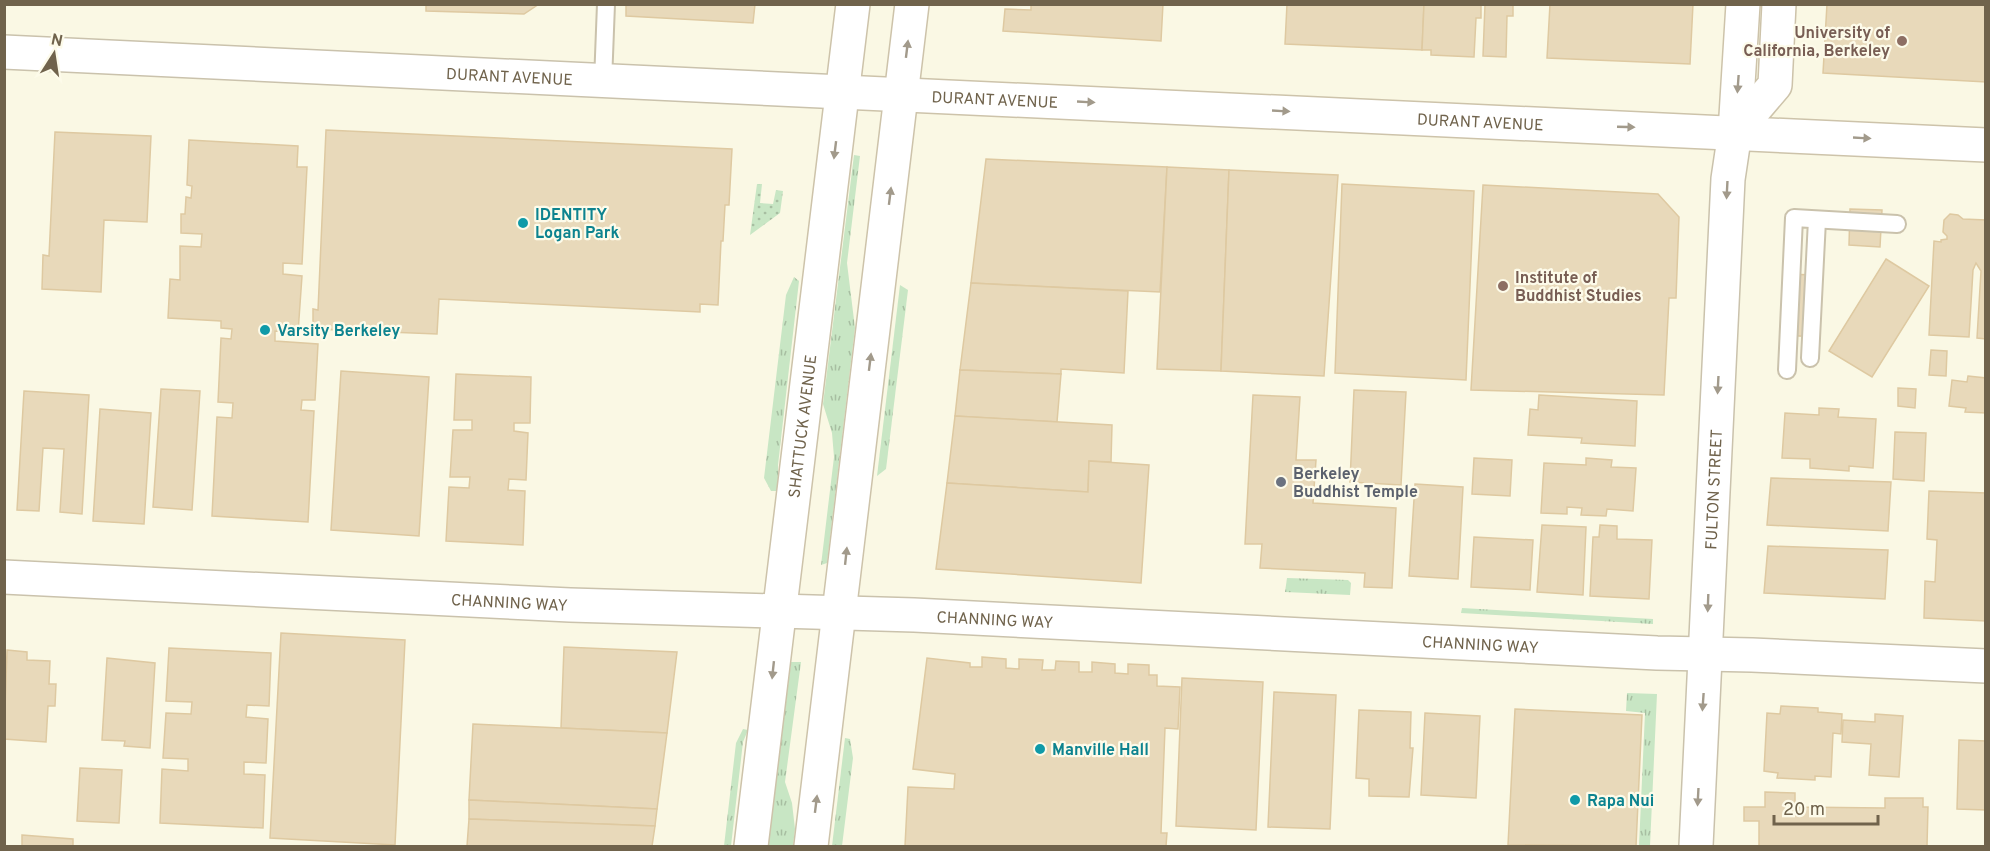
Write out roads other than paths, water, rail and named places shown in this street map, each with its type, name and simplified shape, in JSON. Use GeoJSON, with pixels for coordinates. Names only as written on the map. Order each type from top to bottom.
{"type":"FeatureCollection","features":[{"type":"Feature","properties":{"kind":"street","name":"SHATTUCK AVENUE"},"geometry":{"type":"LineString","coordinates":[[752,846],[853,4]]}},
{"type":"Feature","properties":{"kind":"street"},"geometry":{"type":"LineString","coordinates":[[812,846],[912,4]]}},
{"type":"Feature","properties":{"kind":"street","name":"FULTON STREET"},"geometry":{"type":"LineString","coordinates":[[1696,846],[1728,179],[1735,132],[1743,4]]}},
{"type":"Feature","properties":{"kind":"street"},"geometry":{"type":"LineString","coordinates":[[1735,132],[1775,85],[1779,4]]}},
{"type":"Feature","properties":{"kind":"street","name":"DURANT AVENUE"},"geometry":{"type":"LineString","coordinates":[[4,52],[1986,145]]}},
{"type":"Feature","properties":{"kind":"street","name":"CHANNING WAY"},"geometry":{"type":"LineString","coordinates":[[4,577],[559,604],[914,615],[1705,655],[1752,655],[1986,666]]}},
{"type":"Feature","properties":{"kind":"lane"},"geometry":{"type":"LineString","coordinates":[[603,81],[606,4]]}},
{"type":"Feature","properties":{"kind":"lane"},"geometry":{"type":"LineString","coordinates":[[1786,370],[1794,219],[1898,224]]}},
{"type":"Feature","properties":{"kind":"lane"},"geometry":{"type":"LineString","coordinates":[[1810,358],[1818,220]]}},
{"type":"Feature","properties":{"kind":"place","name":"University of California, Berkeley"},"geometry":{"type":"Point","coordinates":[1902,41]}},
{"type":"Feature","properties":{"kind":"place","name":"IDENTITY Logan Park"},"geometry":{"type":"Point","coordinates":[523,223]}},
{"type":"Feature","properties":{"kind":"place","name":"Institute of Buddhist Studies"},"geometry":{"type":"Point","coordinates":[1503,286]}},
{"type":"Feature","properties":{"kind":"place","name":"Varsity Berkeley"},"geometry":{"type":"Point","coordinates":[265,330]}},
{"type":"Feature","properties":{"kind":"place","name":"Berkeley Buddhist Temple"},"geometry":{"type":"Point","coordinates":[1281,482]}},
{"type":"Feature","properties":{"kind":"place","name":"Manville Hall"},"geometry":{"type":"Point","coordinates":[1040,749]}},
{"type":"Feature","properties":{"kind":"place","name":"Rapa Nui"},"geometry":{"type":"Point","coordinates":[1575,800]}}]}
